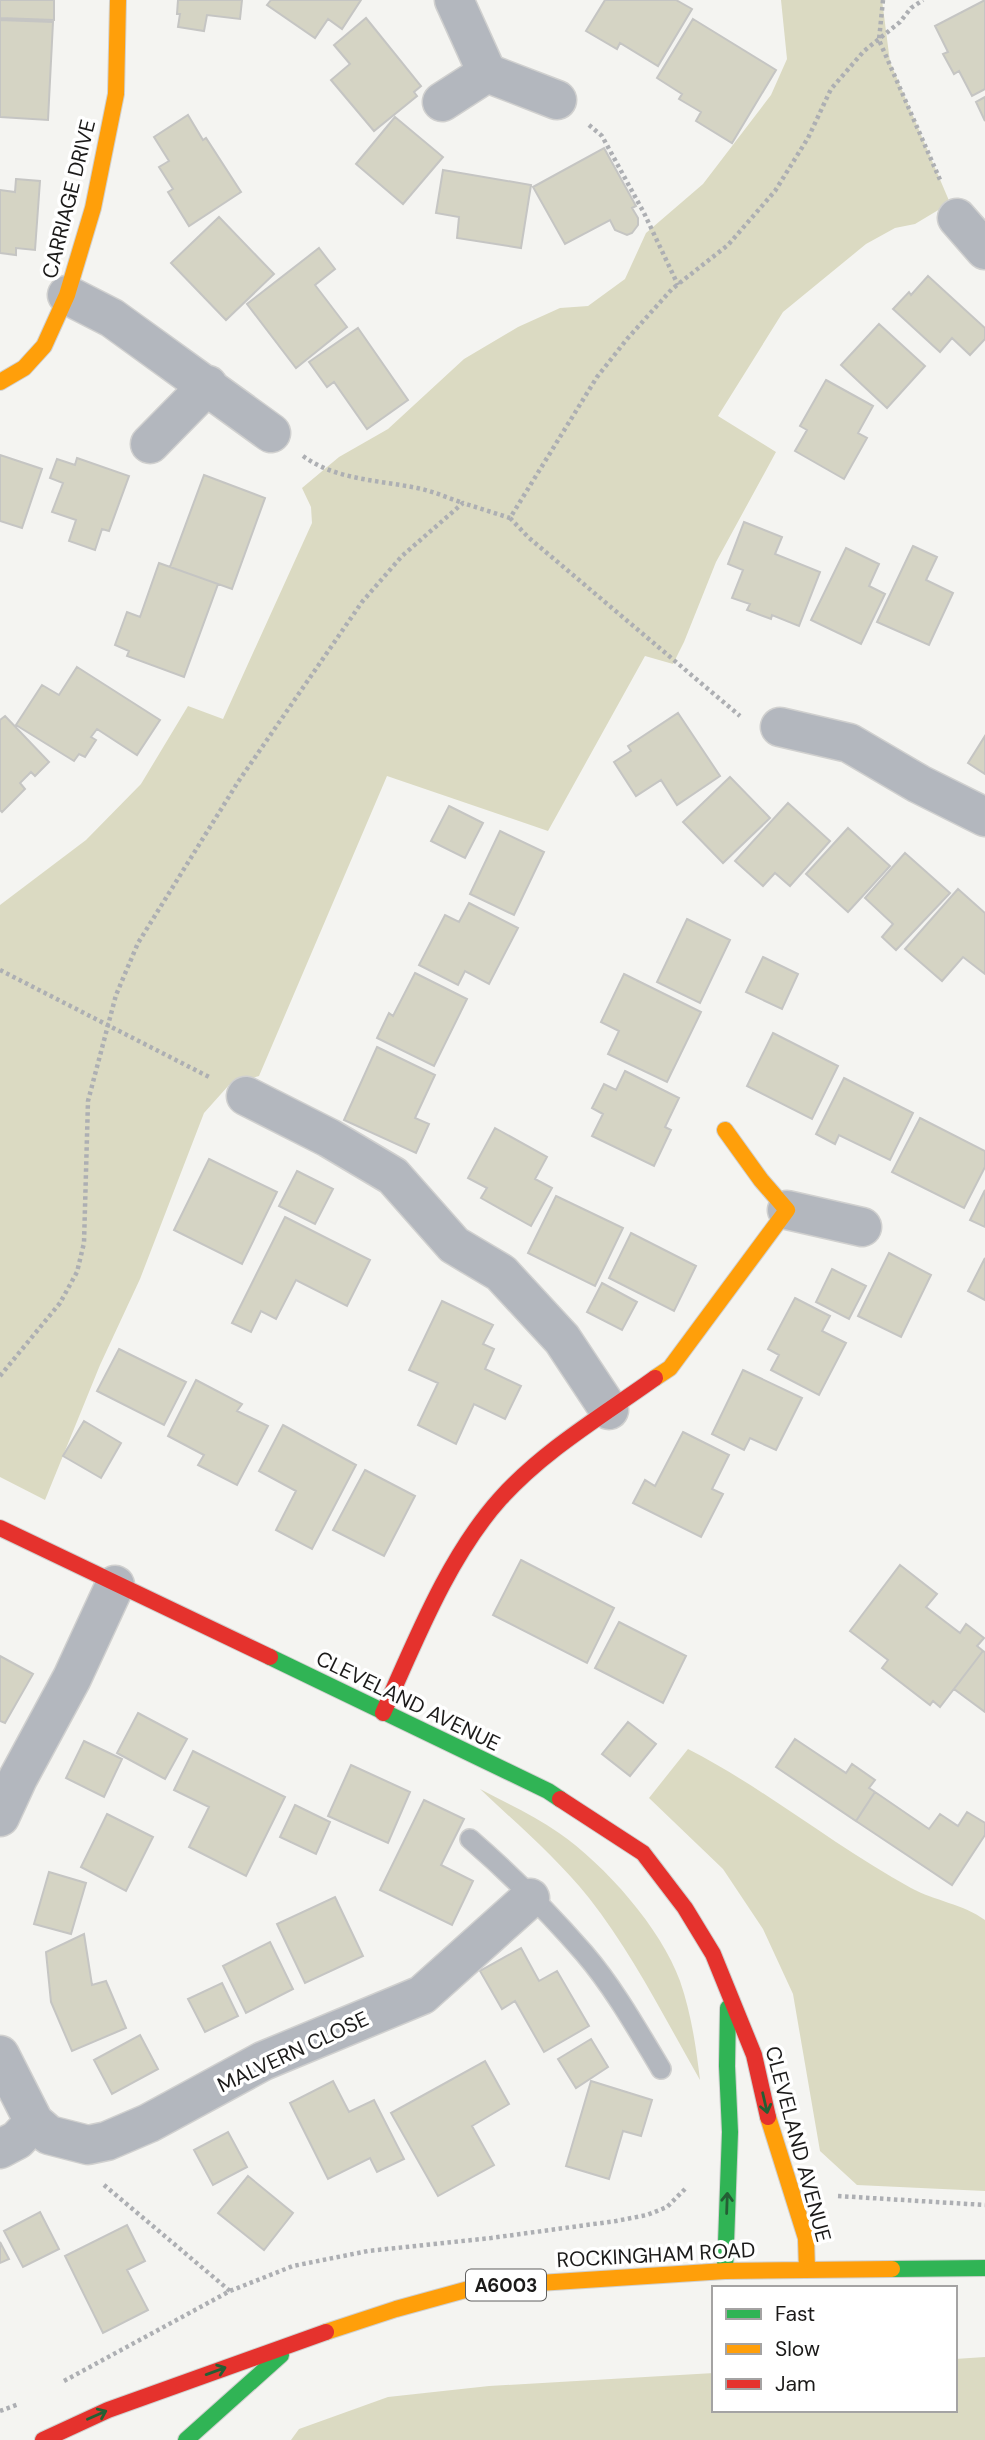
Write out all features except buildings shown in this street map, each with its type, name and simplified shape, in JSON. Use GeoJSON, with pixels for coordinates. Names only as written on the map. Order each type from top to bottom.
{"type":"FeatureCollection","features":[{"type":"Feature","properties":{"kind":"street","name":"CARRIAGE DRIVE"},"geometry":{"type":"LineString","coordinates":[[0,382],[24,368],[44,346],[67,295],[93,208],[116,94],[118,0]]}},
{"type":"Feature","properties":{"kind":"street"},"geometry":{"type":"LineString","coordinates":[[454,0],[487,74],[557,100]]}},
{"type":"Feature","properties":{"kind":"street"},"geometry":{"type":"LineString","coordinates":[[442,102],[487,74]]}},
{"type":"Feature","properties":{"kind":"street"},"geometry":{"type":"LineString","coordinates":[[957,218],[985,250]]}},
{"type":"Feature","properties":{"kind":"street"},"geometry":{"type":"LineString","coordinates":[[67,295],[112,318],[271,433]]}},
{"type":"Feature","properties":{"kind":"street"},"geometry":{"type":"LineString","coordinates":[[150,444],[208,386]]}},
{"type":"Feature","properties":{"kind":"street"},"geometry":{"type":"LineString","coordinates":[[780,727],[849,743],[985,817]]}},
{"type":"Feature","properties":{"kind":"street"},"geometry":{"type":"LineString","coordinates":[[246,1096],[329,1138],[393,1176],[454,1245],[501,1273],[562,1339],[609,1410]]}},
{"type":"Feature","properties":{"kind":"street"},"geometry":{"type":"LineString","coordinates":[[725,1130],[761,1180],[787,1210],[862,1227]]}},
{"type":"Feature","properties":{"kind":"street"},"geometry":{"type":"LineString","coordinates":[[383,1713],[430,1609],[474,1533],[500,1499],[542,1458],[670,1368],[787,1210]]}},
{"type":"Feature","properties":{"kind":"street","name":"CLEVELAND AVENUE"},"geometry":{"type":"LineString","coordinates":[[0,1528],[548,1791],[643,1853],[684,1908],[713,1954],[754,2055],[769,2119],[806,2238],[807,2270]]}},
{"type":"Feature","properties":{"kind":"street"},"geometry":{"type":"LineString","coordinates":[[0,1817],[72,1678],[115,1585]]}},
{"type":"Feature","properties":{"kind":"street","name":"MALVERN CLOSE"},"geometry":{"type":"LineString","coordinates":[[34,2122],[48,2135],[88,2145],[107,2141],[149,2123],[263,2061],[422,1995],[530,1898]]}},
{"type":"Feature","properties":{"kind":"street","name":"CLEVELAND AVENUE"},"geometry":{"type":"LineString","coordinates":[[725,2271],[730,2132],[728,1992]]}},
{"type":"Feature","properties":{"kind":"street"},"geometry":{"type":"LineString","coordinates":[[0,2055],[34,2122],[16,2140],[0,2149]]}},
{"type":"Feature","properties":{"kind":"street","name":"ROCKINGHAM ROAD"},"geometry":{"type":"LineString","coordinates":[[43,2440],[108,2410],[295,2342],[396,2309],[476,2287],[725,2271],[985,2269]]}},
{"type":"Feature","properties":{"kind":"street","name":"ROCKINGHAM ROAD"},"geometry":{"type":"LineString","coordinates":[[186,2440],[295,2342]]}},
{"type":"Feature","properties":{"kind":"lane"},"geometry":{"type":"LineString","coordinates":[[470,1839],[493,1859],[584,1953],[625,2009],[661,2068]]}},
{"type":"Feature","properties":{"kind":"path"},"geometry":{"type":"LineString","coordinates":[[883,0],[879,40],[957,218]]}},
{"type":"Feature","properties":{"kind":"path"},"geometry":{"type":"LineString","coordinates":[[510,517],[597,377],[627,339],[678,285],[728,245],[775,191],[808,138],[831,89],[864,51],[923,0]]}},
{"type":"Feature","properties":{"kind":"path"},"geometry":{"type":"LineString","coordinates":[[557,100],[602,135],[644,213],[678,285]]}},
{"type":"Feature","properties":{"kind":"path"},"geometry":{"type":"LineString","coordinates":[[271,433],[317,466],[343,475],[421,488],[510,517],[528,537],[748,722],[780,727]]}},
{"type":"Feature","properties":{"kind":"path"},"geometry":{"type":"LineString","coordinates":[[0,1376],[60,1303],[78,1272],[83,1243],[88,1101],[116,995],[138,943],[238,782],[362,602],[402,556],[463,503]]}},
{"type":"Feature","properties":{"kind":"path"},"geometry":{"type":"LineString","coordinates":[[0,970],[246,1096]]}},
{"type":"Feature","properties":{"kind":"path"},"geometry":{"type":"LineString","coordinates":[[94,2177],[230,2291]]}},
{"type":"Feature","properties":{"kind":"path"},"geometry":{"type":"LineString","coordinates":[[96,2363],[230,2291],[293,2266],[368,2251],[491,2238],[647,2215],[667,2207],[684,2188],[695,2190]]}},
{"type":"Feature","properties":{"kind":"path"},"geometry":{"type":"LineString","coordinates":[[830,2196],[985,2205]]}},
{"type":"Feature","properties":{"kind":"green space"},"geometry":{"type":"Polygon","coordinates":[[[781,0],[882,0],[890,62],[950,203],[915,224],[895,228],[866,244],[783,312],[718,416],[776,452],[716,562],[673,664],[645,656],[548,831],[387,776],[259,1076],[229,1085],[204,1113],[140,1279],[100,1365],[45,1500],[0,1477],[0,905],[86,840],[141,784],[188,706],[223,719],[312,523],[311,507],[302,488],[339,457],[388,429],[464,359],[518,327],[560,308],[588,306],[625,279],[646,233],[703,184],[771,95],[787,59],[781,0]]]}},
{"type":"Feature","properties":{"kind":"green space"},"geometry":{"type":"Polygon","coordinates":[[[688,1749],[745,1782],[883,1872],[911,1888],[968,1910],[985,1920],[985,2191],[857,2185],[820,2151],[793,1994],[763,1929],[723,1869],[649,1798],[688,1749]]]}},
{"type":"Feature","properties":{"kind":"green space"},"geometry":{"type":"Polygon","coordinates":[[[480,1789],[540,1821],[577,1846],[630,1899],[660,1940],[680,1981],[693,2030],[700,2080],[634,1964],[605,1919],[577,1883],[480,1789]]]}},
{"type":"Feature","properties":{"kind":"green space"},"geometry":{"type":"Polygon","coordinates":[[[985,2357],[985,2440],[291,2440],[299,2429],[388,2397],[489,2386],[712,2373],[712,2412],[957,2412],[957,2359],[985,2357]]]}},
{"type":"Feature","properties":{"kind":"traffic: fast"},"geometry":{"type":"LineString","coordinates":[[270,1657],[560,1799]]}},
{"type":"Feature","properties":{"kind":"traffic: fast"},"geometry":{"type":"LineString","coordinates":[[725,2271],[730,2132],[728,2008]]}},
{"type":"Feature","properties":{"kind":"traffic: fast"},"geometry":{"type":"LineString","coordinates":[[892,2269],[985,2268]]}},
{"type":"Feature","properties":{"kind":"traffic: fast"},"geometry":{"type":"LineString","coordinates":[[186,2440],[281,2355]]}},
{"type":"Feature","properties":{"kind":"traffic: slow"},"geometry":{"type":"LineString","coordinates":[[0,382],[24,368],[44,346],[67,295],[93,208],[116,94],[118,0]]}},
{"type":"Feature","properties":{"kind":"traffic: slow"},"geometry":{"type":"LineString","coordinates":[[655,1378],[670,1368],[787,1210],[761,1180],[725,1130]]}},
{"type":"Feature","properties":{"kind":"traffic: slow"},"geometry":{"type":"LineString","coordinates":[[768,2117],[806,2238],[807,2270]]}},
{"type":"Feature","properties":{"kind":"traffic: slow"},"geometry":{"type":"LineString","coordinates":[[326,2332],[476,2287],[725,2271],[892,2269]]}},
{"type":"Feature","properties":{"kind":"traffic: jam"},"geometry":{"type":"LineString","coordinates":[[383,1713],[434,1601],[481,1522],[535,1465],[574,1434],[655,1378]]}},
{"type":"Feature","properties":{"kind":"traffic: jam"},"geometry":{"type":"LineString","coordinates":[[0,1528],[270,1657]]}},
{"type":"Feature","properties":{"kind":"traffic: jam"},"geometry":{"type":"LineString","coordinates":[[560,1799],[643,1853],[685,1908],[713,1954],[754,2055],[768,2117]]}},
{"type":"Feature","properties":{"kind":"traffic: jam"},"geometry":{"type":"LineString","coordinates":[[43,2440],[108,2410],[326,2332]]}}]}
